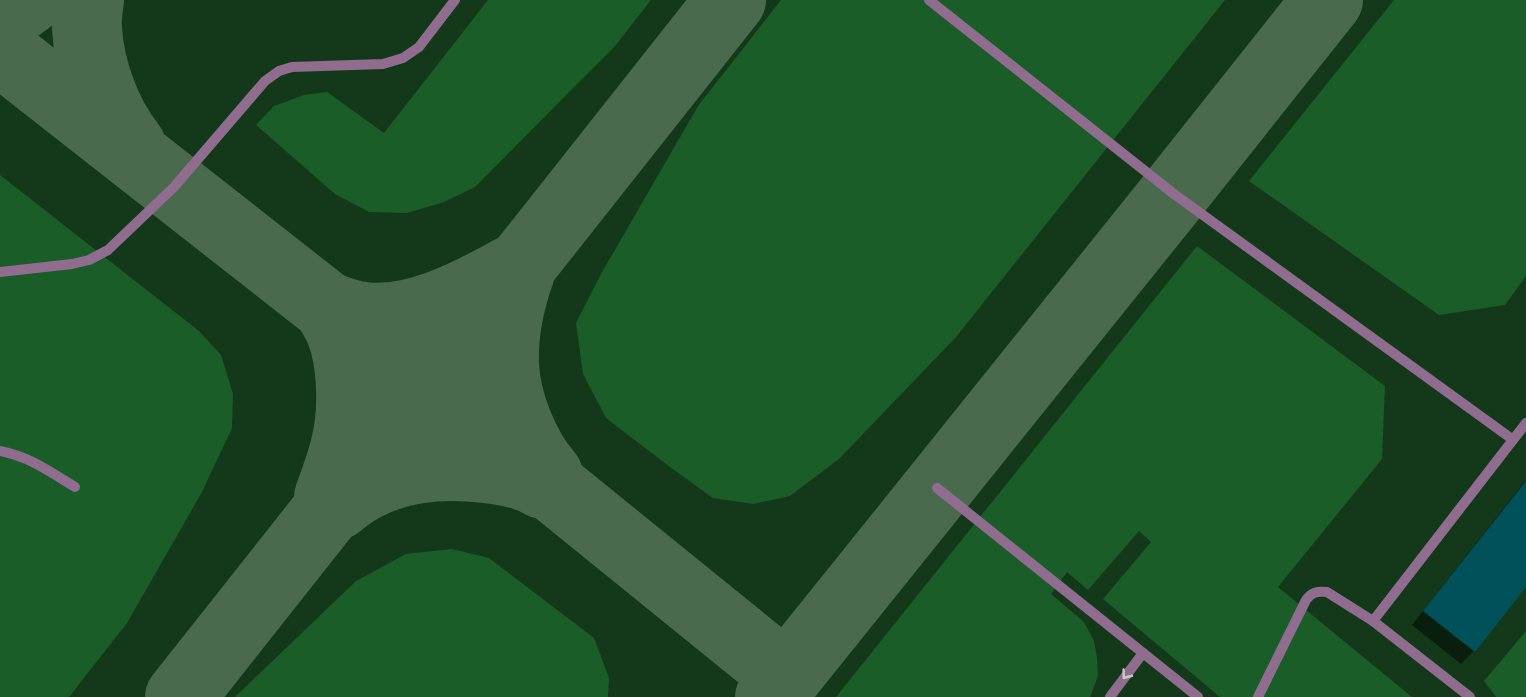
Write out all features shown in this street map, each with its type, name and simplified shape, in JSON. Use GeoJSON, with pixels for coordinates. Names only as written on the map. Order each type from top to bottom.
{"type":"FeatureCollection","features":[{"type":"Feature","properties":{"kind":"lane"},"geometry":{"type":"LineString","coordinates":[[0,272],[72,264],[89,260],[108,250],[174,187],[266,81],[279,71],[292,67],[383,64],[403,58],[418,47],[455,0]]}},
{"type":"Feature","properties":{"kind":"lane"},"geometry":{"type":"LineString","coordinates":[[929,0],[1174,194],[1512,439]]}},
{"type":"Feature","properties":{"kind":"lane"},"geometry":{"type":"LineString","coordinates":[[1373,621],[1526,423]]}},
{"type":"Feature","properties":{"kind":"lane"},"geometry":{"type":"LineString","coordinates":[[0,451],[17,454],[35,462],[75,487]]}},
{"type":"Feature","properties":{"kind":"lane"},"geometry":{"type":"LineString","coordinates":[[937,488],[1198,697]]}},
{"type":"Feature","properties":{"kind":"lane"},"geometry":{"type":"LineString","coordinates":[[1258,697],[1306,600],[1312,593],[1319,591],[1327,592],[1373,621],[1470,697]]}},
{"type":"Feature","properties":{"kind":"lane"},"geometry":{"type":"LineString","coordinates":[[1110,697],[1143,653]]}},
{"type":"Feature","properties":{"kind":"green space"},"geometry":{"type":"Polygon","coordinates":[[[488,0],[651,0],[615,46],[475,187],[444,202],[407,213],[369,212],[335,194],[256,125],[274,106],[304,95],[327,92],[384,133],[488,0]]]}},
{"type":"Feature","properties":{"kind":"green space"},"geometry":{"type":"Polygon","coordinates":[[[781,0],[1225,0],[956,337],[839,459],[790,496],[753,504],[713,498],[606,418],[583,374],[576,323],[601,274],[698,106],[781,0]]]}},
{"type":"Feature","properties":{"kind":"green space"},"geometry":{"type":"Polygon","coordinates":[[[1394,0],[1526,0],[1526,276],[1505,305],[1439,315],[1249,181],[1394,0]]]}},
{"type":"Feature","properties":{"kind":"green space"},"geometry":{"type":"Polygon","coordinates":[[[0,175],[199,331],[221,355],[233,394],[232,428],[202,492],[127,623],[69,697],[0,697],[0,175]]]}},
{"type":"Feature","properties":{"kind":"green space"},"geometry":{"type":"Polygon","coordinates":[[[1197,246],[1385,386],[1382,459],[1278,587],[1412,697],[1220,697],[1103,599],[1151,542],[1139,531],[1088,590],[1067,572],[1051,594],[1084,622],[1094,641],[1098,676],[1090,697],[836,697],[1197,246]]]}},
{"type":"Feature","properties":{"kind":"green space"},"geometry":{"type":"Polygon","coordinates":[[[452,549],[489,558],[594,638],[609,678],[608,697],[235,697],[356,581],[406,554],[452,549]]]}},
{"type":"Feature","properties":{"kind":"green space"},"geometry":{"type":"Polygon","coordinates":[[[1526,631],[1526,697],[1496,697],[1484,681],[1526,631]]]}},
{"type":"Feature","properties":{"kind":"building"},"geometry":{"type":"Polygon","coordinates":[[[1526,481],[1526,587],[1475,652],[1423,611],[1526,481]]]}},
{"type":"Feature","properties":{"kind":"taxiway"},"geometry":{"type":"LineString","coordinates":[[0,20],[28,0]]}},
{"type":"Feature","properties":{"kind":"taxiway"},"geometry":{"type":"LineString","coordinates":[[89,0],[88,43],[95,75],[114,120],[131,146]]}},
{"type":"Feature","properties":{"kind":"taxiway"},"geometry":{"type":"LineString","coordinates":[[180,697],[731,0]]}},
{"type":"Feature","properties":{"kind":"taxiway"},"geometry":{"type":"LineString","coordinates":[[770,697],[1328,0]]}},
{"type":"Feature","properties":{"kind":"taxiway"},"geometry":{"type":"LineString","coordinates":[[0,50],[427,385],[786,676]]}},
{"type":"Feature","properties":{"kind":"taxiway"},"geometry":{"type":"LineString","coordinates":[[328,307],[364,317],[402,316],[441,305],[512,270]]}},
{"type":"Feature","properties":{"kind":"taxiway"},"geometry":{"type":"LineString","coordinates":[[520,272],[506,329],[505,378],[517,423],[531,451],[548,475]]}},
{"type":"Feature","properties":{"kind":"taxiway"},"geometry":{"type":"LineString","coordinates":[[328,307],[345,344],[351,387],[349,431],[329,497]]}},
{"type":"Feature","properties":{"kind":"taxiway"},"geometry":{"type":"LineString","coordinates":[[337,505],[370,483],[388,476],[426,468],[465,466],[508,471],[543,484]]}}]}
